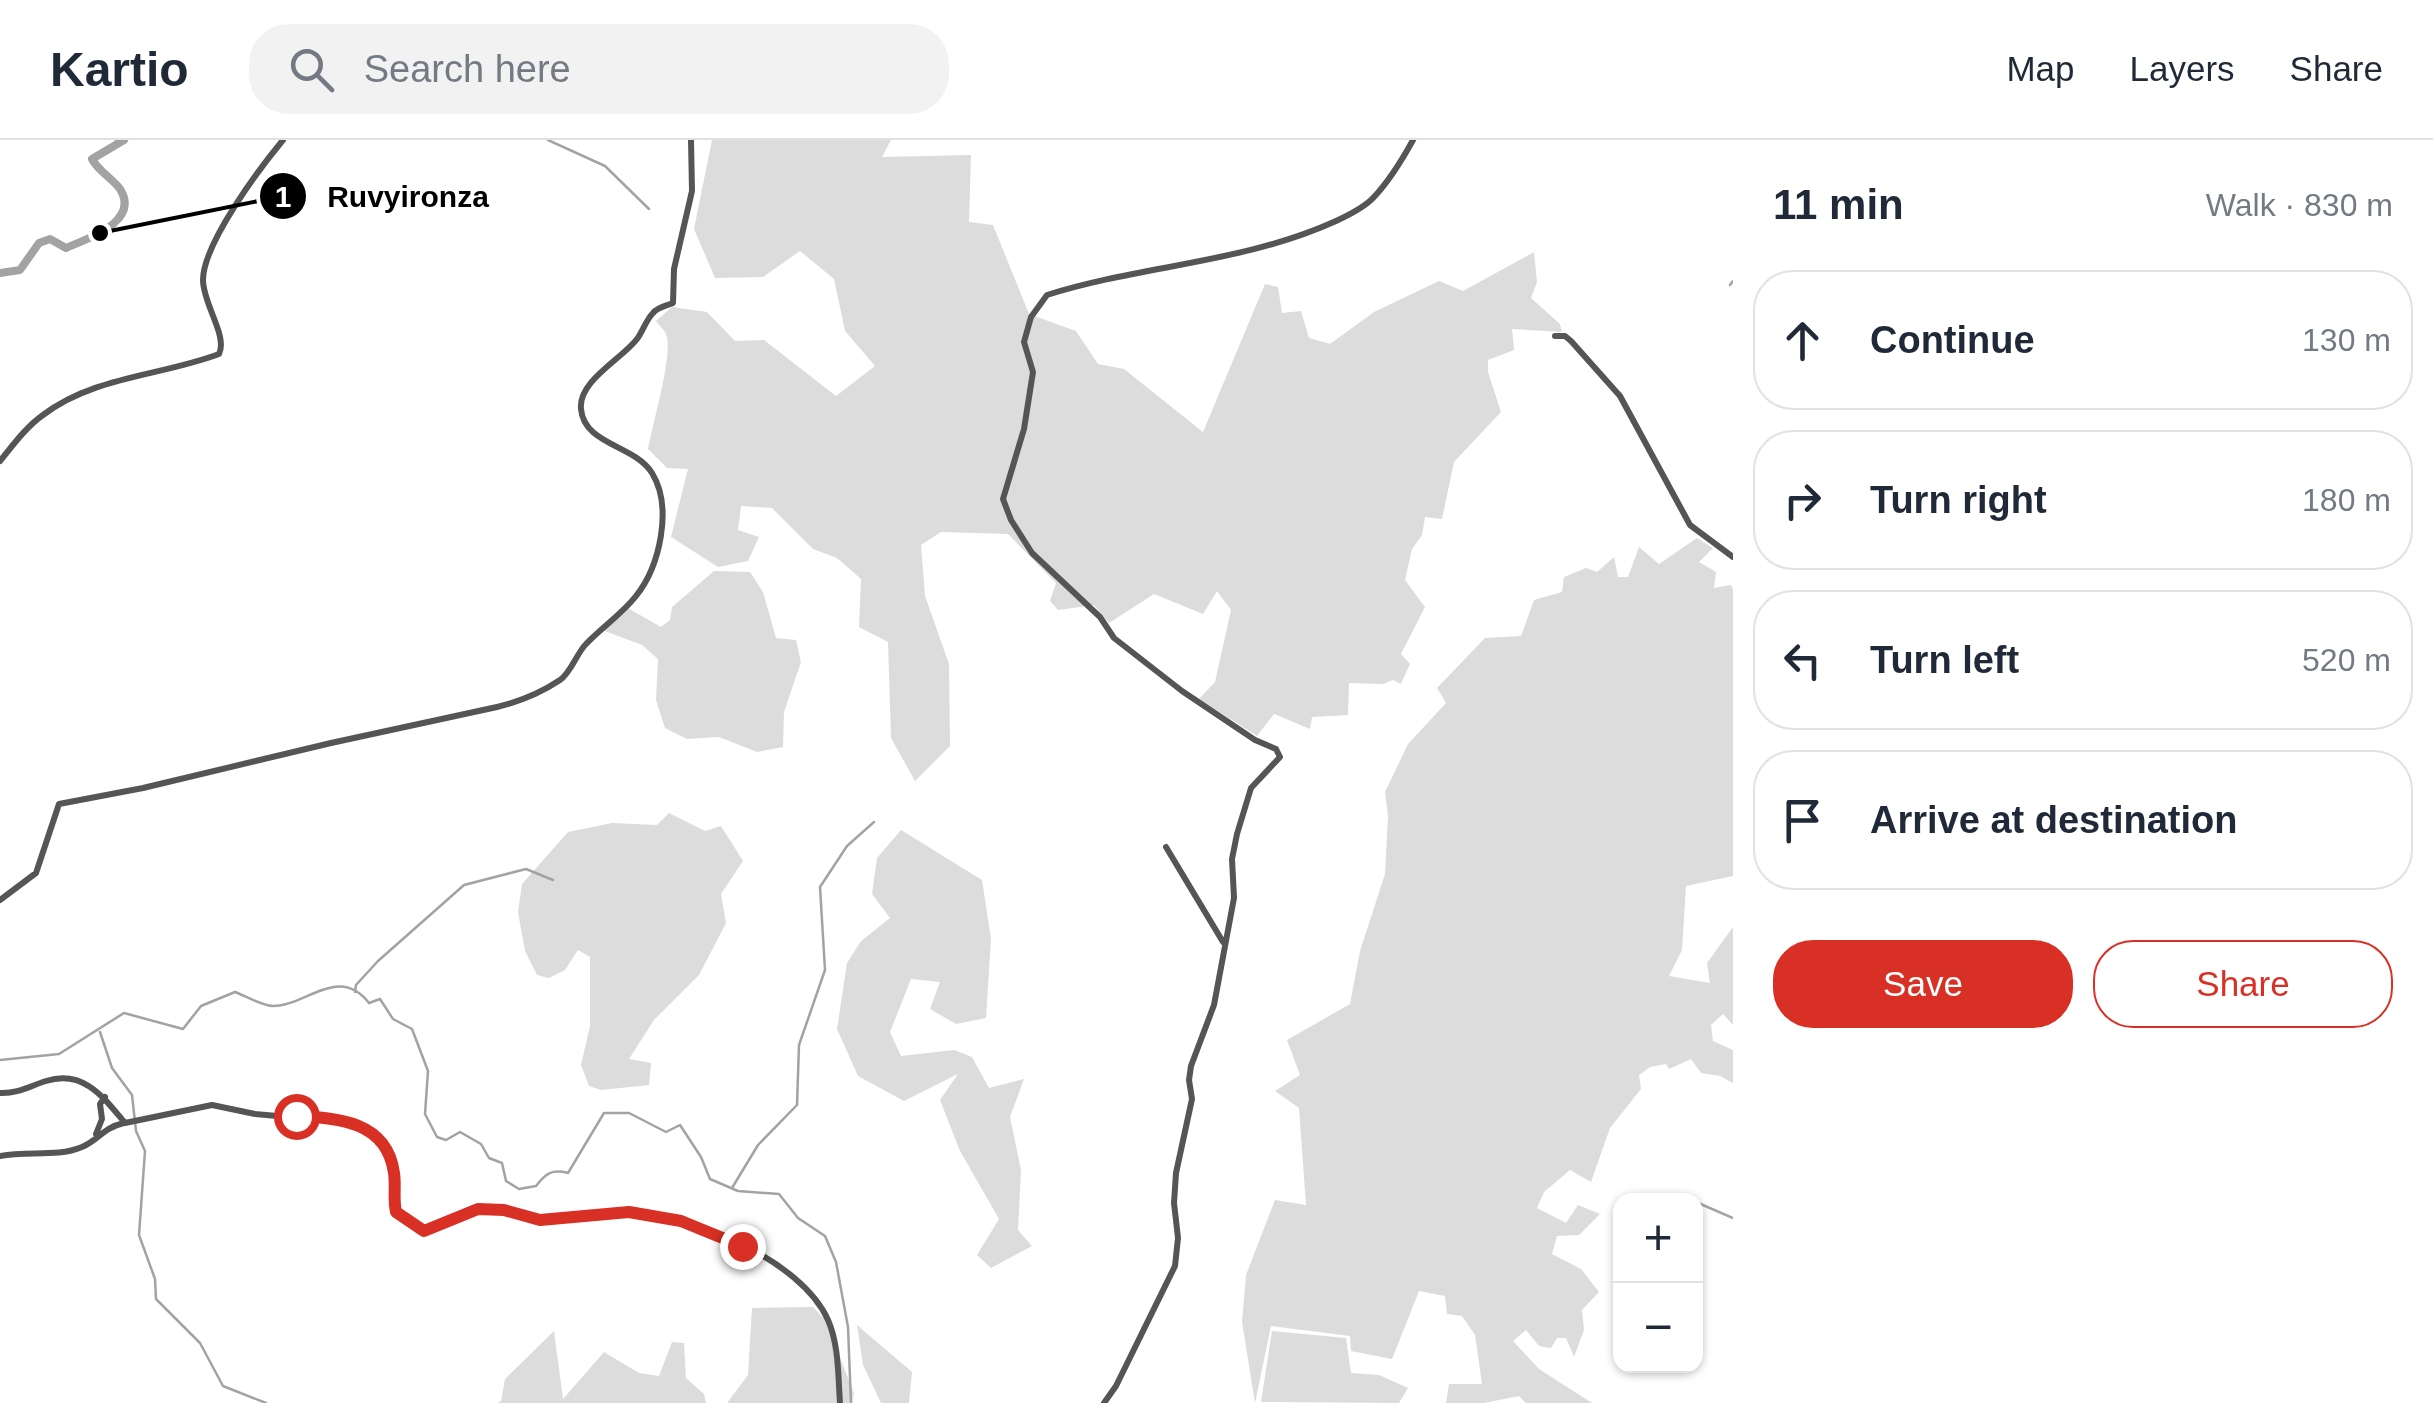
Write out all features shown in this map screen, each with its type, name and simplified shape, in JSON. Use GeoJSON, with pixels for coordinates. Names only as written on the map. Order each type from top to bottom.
{"type":"FeatureCollection","features":[{"type":"Feature","properties":{"kind":"street"},"geometry":{"type":"LineString","coordinates":[[0,460],[34,422],[73,396],[219,354],[222,342],[203,285],[206,258],[283,140]]}},
{"type":"Feature","properties":{"kind":"street"},"geometry":{"type":"LineString","coordinates":[[0,900],[36,873],[59,804],[497,708],[563,680],[585,644],[639,593],[661,535],[660,498],[654,476],[629,451],[594,434],[582,416],[581,402],[592,382],[638,337],[653,312],[673,303],[674,269],[692,190],[691,140]]}},
{"type":"Feature","properties":{"kind":"street"},"geometry":{"type":"LineString","coordinates":[[1104,1403],[1175,1266],[1176,1173],[1192,1099],[1189,1080],[1214,1005],[1234,898],[1232,860],[1251,788],[1280,758],[1276,749],[1255,740],[1182,691],[1114,638],[1100,617],[1032,553],[1011,520],[1003,499],[1024,429],[1033,372],[1024,342],[1031,317],[1046,295],[1110,278],[1249,252],[1306,234],[1350,214],[1372,200],[1414,140]]}},
{"type":"Feature","properties":{"kind":"street"},"geometry":{"type":"LineString","coordinates":[[1555,336],[1571,340],[1610,383],[1654,454],[1690,525],[1733,557]]}},
{"type":"Feature","properties":{"kind":"street"},"geometry":{"type":"LineString","coordinates":[[1166,847],[1169,858],[1224,943]]}},
{"type":"Feature","properties":{"kind":"street"},"geometry":{"type":"LineString","coordinates":[[0,1093],[61,1078],[88,1085],[126,1123]]}},
{"type":"Feature","properties":{"kind":"street"},"geometry":{"type":"LineString","coordinates":[[0,1156],[69,1151],[89,1144],[102,1119],[100,1104],[105,1098]]}},
{"type":"Feature","properties":{"kind":"street"},"geometry":{"type":"LineString","coordinates":[[96,1135],[126,1123],[212,1105],[255,1114],[354,1122],[366,1128],[385,1148],[394,1172],[396,1212],[424,1231],[466,1211],[484,1208],[540,1220],[629,1212],[698,1227],[770,1260],[815,1298],[827,1317],[834,1340],[840,1403]]}},
{"type":"Feature","properties":{"kind":"shaded area"},"geometry":{"type":"Polygon","coordinates":[[[712,140],[891,140],[882,157],[971,155],[969,222],[993,225],[1029,314],[1076,331],[1098,364],[1124,369],[1203,432],[1265,284],[1278,287],[1282,313],[1301,311],[1309,338],[1330,344],[1374,312],[1439,281],[1463,291],[1534,252],[1537,282],[1531,298],[1560,324],[1562,332],[1512,329],[1514,350],[1488,360],[1501,412],[1454,462],[1442,519],[1425,517],[1422,535],[1412,549],[1405,580],[1425,607],[1401,654],[1410,664],[1401,684],[1393,680],[1383,684],[1349,683],[1348,715],[1312,717],[1310,729],[1274,714],[1257,736],[1199,699],[1215,682],[1231,610],[1217,591],[1203,614],[1154,594],[1109,623],[1094,605],[1058,610],[1050,601],[1056,583],[1008,534],[941,532],[921,545],[925,596],[949,664],[950,746],[915,781],[891,738],[888,642],[859,627],[861,579],[837,558],[813,549],[772,508],[741,506],[738,530],[759,537],[748,561],[718,567],[671,537],[688,469],[667,468],[648,449],[668,343],[656,321],[672,307],[707,312],[735,341],[764,340],[836,396],[875,366],[845,331],[834,279],[800,251],[763,277],[715,278],[694,229],[712,140]]]}},
{"type":"Feature","properties":{"kind":"shaded area"},"geometry":{"type":"Polygon","coordinates":[[[1697,538],[1713,548],[1699,562],[1716,572],[1714,588],[1731,585],[1733,589],[1733,876],[1686,886],[1682,950],[1669,976],[1710,983],[1707,963],[1733,927],[1733,1025],[1723,1014],[1711,1025],[1713,1041],[1733,1050],[1733,1083],[1701,1073],[1691,1059],[1669,1069],[1666,1064],[1650,1067],[1639,1075],[1641,1089],[1610,1128],[1591,1182],[1570,1170],[1544,1192],[1537,1208],[1566,1223],[1578,1205],[1600,1214],[1579,1235],[1557,1236],[1552,1254],[1581,1269],[1599,1292],[1582,1310],[1584,1330],[1574,1357],[1566,1338],[1557,1338],[1551,1348],[1539,1346],[1526,1330],[1513,1341],[1539,1369],[1592,1403],[1526,1403],[1519,1396],[1484,1403],[1446,1403],[1449,1384],[1482,1384],[1475,1335],[1462,1316],[1447,1314],[1445,1296],[1419,1291],[1392,1359],[1351,1351],[1350,1336],[1271,1326],[1255,1403],[1242,1322],[1246,1275],[1275,1200],[1306,1205],[1299,1108],[1275,1091],[1300,1075],[1287,1040],[1350,1004],[1360,951],[1385,874],[1385,792],[1408,744],[1446,703],[1437,688],[1485,638],[1521,636],[1534,600],[1562,592],[1564,577],[1586,568],[1597,572],[1614,557],[1618,577],[1628,577],[1639,547],[1659,564],[1697,538]]]}},
{"type":"Feature","properties":{"kind":"shaded area"},"geometry":{"type":"Polygon","coordinates":[[[714,571],[750,572],[763,592],[776,638],[796,640],[801,662],[784,712],[783,747],[757,752],[719,737],[687,739],[665,728],[656,700],[658,659],[642,645],[602,630],[626,607],[661,627],[670,620],[672,607],[714,571]]]}},
{"type":"Feature","properties":{"kind":"shaded area"},"geometry":{"type":"Polygon","coordinates":[[[669,813],[705,831],[721,826],[743,861],[721,894],[726,923],[699,975],[654,1020],[629,1059],[651,1063],[649,1085],[601,1090],[589,1086],[581,1065],[590,1026],[590,957],[578,950],[565,970],[549,978],[537,975],[525,951],[518,912],[522,884],[568,832],[612,823],[657,825],[669,813]]]}},
{"type":"Feature","properties":{"kind":"shaded area"},"geometry":{"type":"Polygon","coordinates":[[[901,830],[982,880],[991,939],[986,1018],[956,1024],[930,1009],[940,982],[911,979],[890,1032],[901,1056],[954,1050],[972,1057],[989,1088],[1024,1079],[1010,1117],[1021,1170],[1018,1230],[1032,1246],[991,1268],[977,1255],[999,1219],[960,1151],[940,1100],[958,1074],[904,1101],[858,1076],[837,1029],[847,963],[861,941],[890,918],[872,894],[877,858],[901,830]]]}},
{"type":"Feature","properties":{"kind":"shaded area"},"geometry":{"type":"Polygon","coordinates":[[[813,1307],[825,1320],[854,1393],[852,1403],[727,1403],[748,1375],[752,1308],[813,1307]]]}},
{"type":"Feature","properties":{"kind":"shaded area"},"geometry":{"type":"Polygon","coordinates":[[[857,1325],[912,1372],[909,1403],[881,1403],[863,1365],[857,1325]]]}},
{"type":"Feature","properties":{"kind":"shaded area"},"geometry":{"type":"Polygon","coordinates":[[[554,1331],[563,1399],[604,1352],[639,1373],[659,1376],[672,1342],[684,1343],[686,1378],[704,1394],[706,1403],[498,1403],[505,1379],[554,1331]]]}},
{"type":"Feature","properties":{"kind":"shaded area"},"geometry":{"type":"Polygon","coordinates":[[[1272,1331],[1346,1338],[1351,1373],[1379,1375],[1408,1388],[1399,1403],[1261,1402],[1272,1331]]]}},
{"type":"Feature","properties":{"kind":"waterway"},"geometry":{"type":"LineString","coordinates":[[0,273],[20,270],[39,243],[50,239],[66,248],[117,220],[125,201],[120,189],[92,159],[124,140]]}},
{"type":"Feature","properties":{"kind":"waterway"},"geometry":{"type":"LineString","coordinates":[[548,140],[605,166],[649,209]]}},
{"type":"Feature","properties":{"kind":"waterway"},"geometry":{"type":"LineString","coordinates":[[1730,285],[1733,281]]}},
{"type":"Feature","properties":{"kind":"waterway"},"geometry":{"type":"LineString","coordinates":[[732,1188],[758,1145],[797,1105],[799,1045],[825,970],[820,887],[847,846],[874,822]]}},
{"type":"Feature","properties":{"kind":"waterway"},"geometry":{"type":"LineString","coordinates":[[355,992],[356,985],[378,961],[464,885],[526,869],[553,880]]}},
{"type":"Feature","properties":{"kind":"waterway"},"geometry":{"type":"LineString","coordinates":[[0,1060],[59,1054],[124,1013],[183,1029],[201,1006],[235,992],[273,1006],[334,987],[358,992],[369,1003],[380,999],[393,1019],[412,1029],[428,1071],[425,1114],[437,1137],[446,1140],[460,1132],[481,1144],[489,1158],[502,1163],[506,1181],[519,1189],[536,1186],[550,1173],[568,1173],[604,1113],[629,1113],[666,1132],[680,1125],[710,1179],[738,1191],[779,1194],[798,1218],[825,1236],[836,1262],[848,1327],[851,1403]]}},
{"type":"Feature","properties":{"kind":"waterway"},"geometry":{"type":"LineString","coordinates":[[100,1032],[112,1068],[132,1095],[136,1131],[145,1151],[139,1235],[155,1279],[156,1299],[200,1343],[223,1386],[266,1403]]}},
{"type":"Feature","properties":{"kind":"waterway"},"geometry":{"type":"LineString","coordinates":[[1703,1205],[1733,1218]]}},
{"type":"Feature","properties":{"kind":"place","name":"Ruvyironza"},"geometry":{"type":"Point","coordinates":[100,233]}},
{"type":"Feature","properties":{"kind":"route"},"geometry":{"type":"LineString","coordinates":[[296,1116],[354,1122],[376,1136],[394,1172],[396,1212],[424,1231],[478,1209],[504,1210],[540,1220],[629,1212],[681,1221],[742,1246]]}}]}
